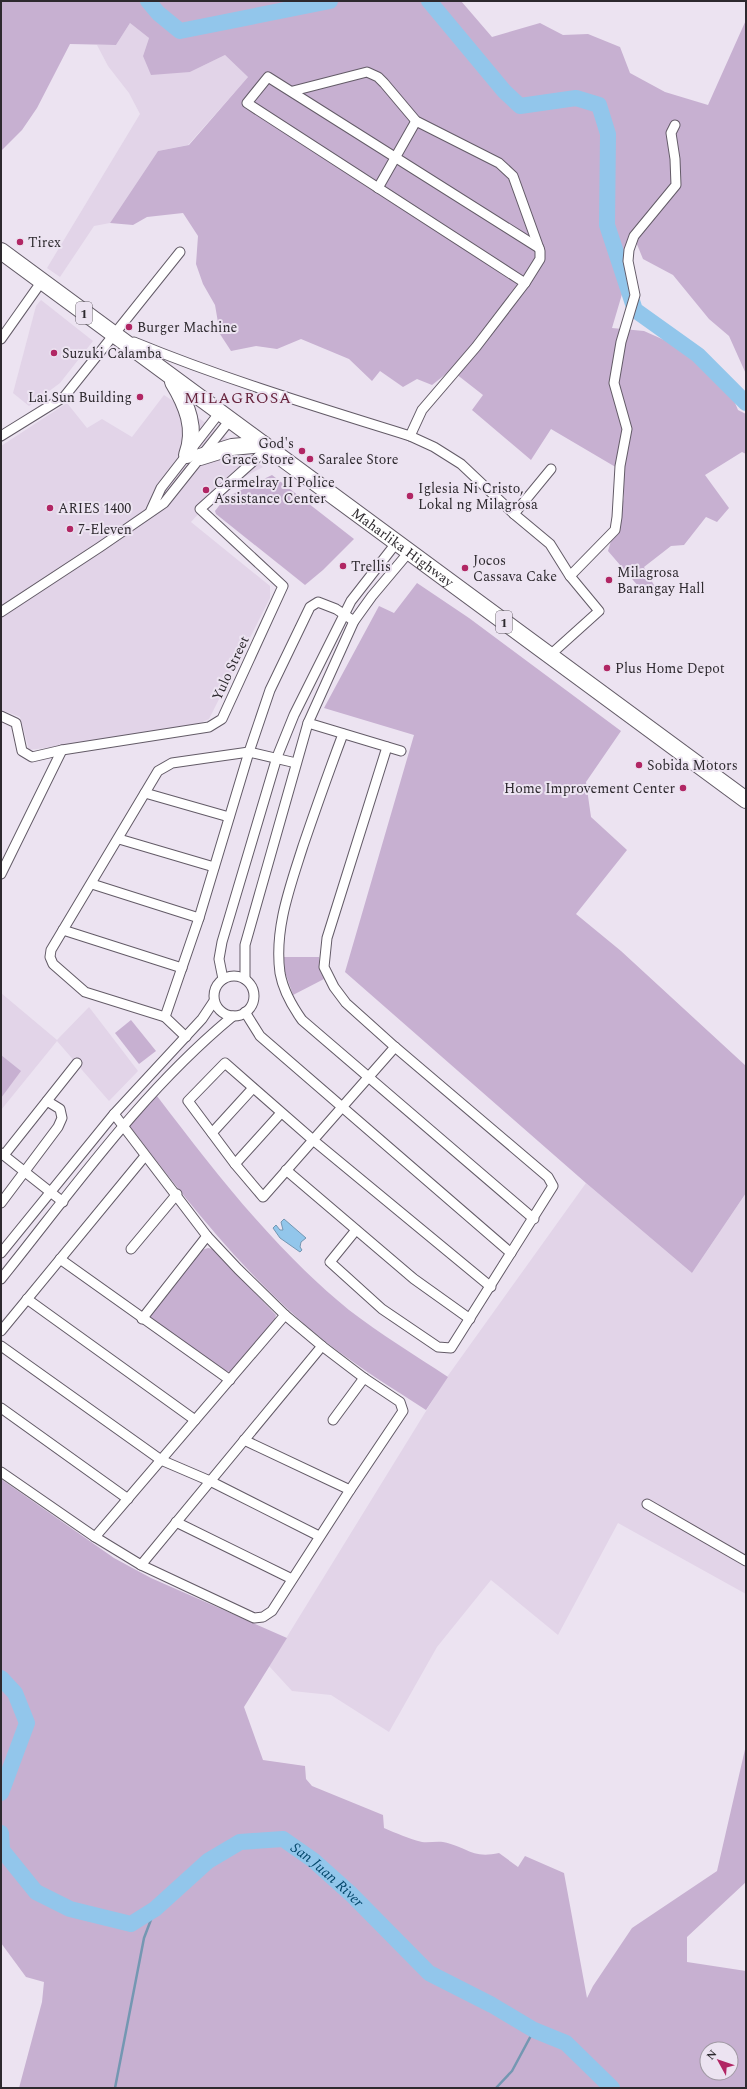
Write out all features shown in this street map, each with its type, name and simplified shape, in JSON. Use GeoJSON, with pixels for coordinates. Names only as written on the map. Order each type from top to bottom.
{"type":"FeatureCollection","features":[{"type":"Feature","properties":{"kind":"highway","name":"Maharlika Highway"},"geometry":{"type":"LineString","coordinates":[[1,251],[746,800]]}},
{"type":"Feature","properties":{"kind":"highway"},"geometry":{"type":"LineString","coordinates":[[168,374],[186,402],[192,432],[194,456],[232,447],[265,446]]}},
{"type":"Feature","properties":{"kind":"street"},"geometry":{"type":"LineString","coordinates":[[293,91],[367,72],[378,77],[416,121],[499,163],[510,171],[539,248],[540,259],[525,283],[467,358],[422,410],[410,436]]}},
{"type":"Feature","properties":{"kind":"street"},"geometry":{"type":"LineString","coordinates":[[525,283],[247,103],[268,77],[293,91],[395,158],[539,248]]}},
{"type":"Feature","properties":{"kind":"street"},"geometry":{"type":"LineString","coordinates":[[378,188],[416,121]]}},
{"type":"Feature","properties":{"kind":"street"},"geometry":{"type":"LineString","coordinates":[[570,576],[615,530],[620,466],[627,429],[614,382],[627,316],[635,295],[628,261],[628,250],[634,236],[676,186],[675,159],[671,133],[675,125]]}},
{"type":"Feature","properties":{"kind":"street"},"geometry":{"type":"LineString","coordinates":[[1,436],[64,398],[180,252]]}},
{"type":"Feature","properties":{"kind":"street"},"geometry":{"type":"LineString","coordinates":[[1,339],[42,281]]}},
{"type":"Feature","properties":{"kind":"street"},"geometry":{"type":"LineString","coordinates":[[114,334],[177,360],[410,436],[434,447],[461,464],[514,514],[550,544],[570,576],[598,611],[549,656]]}},
{"type":"Feature","properties":{"kind":"street"},"geometry":{"type":"LineString","coordinates":[[1,612],[100,547],[151,510],[164,503],[194,456],[225,416]]}},
{"type":"Feature","properties":{"kind":"street"},"geometry":{"type":"LineString","coordinates":[[151,510],[161,488],[194,456],[225,416]]}},
{"type":"Feature","properties":{"kind":"street","name":"Yulo Street"},"geometry":{"type":"LineString","coordinates":[[1,716],[16,723],[22,750],[32,757],[62,750],[209,727],[222,719],[283,586],[200,509],[265,446]]}},
{"type":"Feature","properties":{"kind":"street"},"geometry":{"type":"LineString","coordinates":[[514,514],[550,469]]}},
{"type":"Feature","properties":{"kind":"street"},"geometry":{"type":"LineString","coordinates":[[223,979],[219,960],[222,942],[278,757],[294,715],[343,614],[359,589],[403,547]]}},
{"type":"Feature","properties":{"kind":"street"},"geometry":{"type":"LineString","coordinates":[[245,979],[245,945],[308,723],[354,621],[372,596],[403,547]]}},
{"type":"Feature","properties":{"kind":"street"},"geometry":{"type":"LineString","coordinates":[[165,1017],[199,918],[249,752],[270,690],[310,607],[318,602],[354,621]]}},
{"type":"Feature","properties":{"kind":"street"},"geometry":{"type":"LineString","coordinates":[[308,723],[401,751]]}},
{"type":"Feature","properties":{"kind":"street"},"geometry":{"type":"LineString","coordinates":[[342,734],[294,874],[281,920],[278,953],[280,975],[290,1002],[302,1020],[534,1219]]}},
{"type":"Feature","properties":{"kind":"street"},"geometry":{"type":"LineString","coordinates":[[356,1230],[330,1262],[382,1309],[438,1347],[451,1348],[534,1219],[553,1186],[548,1177],[395,1047],[346,1003],[334,987],[324,967],[327,938],[387,747]]}},
{"type":"Feature","properties":{"kind":"street"},"geometry":{"type":"LineString","coordinates":[[1,874],[62,750]]}},
{"type":"Feature","properties":{"kind":"street"},"geometry":{"type":"LineString","coordinates":[[186,1037],[165,1017],[85,992],[53,964],[50,957],[51,950],[119,839],[158,771],[172,763],[249,752],[296,762]]}},
{"type":"Feature","properties":{"kind":"street"},"geometry":{"type":"LineString","coordinates":[[145,793],[229,817]]}},
{"type":"Feature","properties":{"kind":"street"},"geometry":{"type":"LineString","coordinates":[[119,839],[214,867]]}},
{"type":"Feature","properties":{"kind":"street"},"geometry":{"type":"LineString","coordinates":[[92,884],[199,918]]}},
{"type":"Feature","properties":{"kind":"street"},"geometry":{"type":"LineString","coordinates":[[63,930],[182,968]]}},
{"type":"Feature","properties":{"kind":"street"},"geometry":{"type":"LineString","coordinates":[[1,1253],[114,1114],[202,1019],[214,1001],[215,988],[223,979],[234,975],[245,979],[253,989],[253,1002],[245,1012],[233,1016],[197,1046],[122,1127],[1,1279]]}},
{"type":"Feature","properties":{"kind":"street"},"geometry":{"type":"LineString","coordinates":[[214,1001],[221,1011],[233,1016]]}},
{"type":"Feature","properties":{"kind":"street"},"geometry":{"type":"LineString","coordinates":[[245,1012],[260,1036],[511,1253]]}},
{"type":"Feature","properties":{"kind":"street"},"geometry":{"type":"LineString","coordinates":[[395,1047],[313,1140],[262,1196],[235,1164],[188,1101],[225,1063],[313,1140],[491,1287]]}},
{"type":"Feature","properties":{"kind":"street"},"geometry":{"type":"LineString","coordinates":[[63,1202],[3,1154],[77,1063]]}},
{"type":"Feature","properties":{"kind":"street"},"geometry":{"type":"LineString","coordinates":[[212,1133],[254,1088]]}},
{"type":"Feature","properties":{"kind":"street"},"geometry":{"type":"LineString","coordinates":[[1,1203],[58,1127],[62,1118],[60,1109],[47,1101]]}},
{"type":"Feature","properties":{"kind":"street"},"geometry":{"type":"LineString","coordinates":[[235,1164],[281,1113]]}},
{"type":"Feature","properties":{"kind":"street"},"geometry":{"type":"LineString","coordinates":[[1,1472],[96,1537],[141,1565],[254,1618],[263,1617],[272,1611],[319,1536],[403,1411],[400,1402],[364,1378],[285,1315],[207,1236],[177,1194],[122,1127],[114,1114]]}},
{"type":"Feature","properties":{"kind":"street"},"geometry":{"type":"LineString","coordinates":[[1,1331],[145,1156]]}},
{"type":"Feature","properties":{"kind":"street"},"geometry":{"type":"LineString","coordinates":[[286,1170],[414,1279],[470,1319]]}},
{"type":"Feature","properties":{"kind":"street"},"geometry":{"type":"LineString","coordinates":[[131,1250],[177,1194]]}},
{"type":"Feature","properties":{"kind":"street"},"geometry":{"type":"LineString","coordinates":[[142,1318],[207,1236]]}},
{"type":"Feature","properties":{"kind":"street"},"geometry":{"type":"LineString","coordinates":[[60,1259],[230,1380]]}},
{"type":"Feature","properties":{"kind":"street"},"geometry":{"type":"LineString","coordinates":[[27,1299],[195,1420]]}},
{"type":"Feature","properties":{"kind":"street"},"geometry":{"type":"LineString","coordinates":[[96,1537],[285,1315]]}},
{"type":"Feature","properties":{"kind":"street"},"geometry":{"type":"LineString","coordinates":[[1,1346],[161,1460],[210,1481],[319,1536]]}},
{"type":"Feature","properties":{"kind":"street"},"geometry":{"type":"LineString","coordinates":[[141,1565],[322,1346]]}},
{"type":"Feature","properties":{"kind":"street"},"geometry":{"type":"LineString","coordinates":[[333,1420],[364,1378]]}},
{"type":"Feature","properties":{"kind":"street"},"geometry":{"type":"LineString","coordinates":[[1,1408],[128,1499]]}},
{"type":"Feature","properties":{"kind":"street"},"geometry":{"type":"LineString","coordinates":[[244,1440],[350,1490]]}},
{"type":"Feature","properties":{"kind":"street"},"geometry":{"type":"LineString","coordinates":[[647,1504],[746,1561]]}},
{"type":"Feature","properties":{"kind":"street"},"geometry":{"type":"LineString","coordinates":[[176,1522],[292,1579]]}},
{"type":"Feature","properties":{"kind":"shaded area"},"geometry":{"type":"Polygon","coordinates":[[[1,1],[461,1],[492,37],[540,23],[563,35],[588,34],[620,47],[630,73],[665,92],[708,105],[746,20],[746,374],[729,336],[709,319],[673,275],[643,259],[634,237],[625,284],[612,328],[644,331],[698,355],[727,384],[738,410],[746,414],[746,454],[742,452],[705,475],[729,508],[717,522],[706,517],[684,545],[671,546],[644,567],[655,587],[645,594],[608,551],[624,498],[624,472],[551,429],[531,460],[472,410],[483,395],[451,370],[432,385],[417,379],[403,387],[380,371],[372,381],[349,359],[301,339],[277,349],[256,346],[231,351],[220,334],[215,305],[203,284],[196,264],[198,236],[183,213],[147,217],[133,225],[110,223],[158,151],[189,145],[248,77],[225,55],[190,72],[151,75],[143,56],[149,38],[130,23],[116,45],[70,44],[37,108],[22,130],[1,151],[1,1]]]}},
{"type":"Feature","properties":{"kind":"shaded area"},"geometry":{"type":"Polygon","coordinates":[[[130,23],[149,38],[143,56],[190,72],[225,55],[248,77],[188,145],[158,151],[110,223],[94,226],[60,277],[47,268],[140,114],[129,93],[108,66],[97,45],[116,45],[130,23]]]}},
{"type":"Feature","properties":{"kind":"shaded area","name":"Suzuki Calamba"},"geometry":{"type":"Polygon","coordinates":[[[41,300],[93,341],[60,383],[29,406],[13,393],[36,306],[41,300]]]}},
{"type":"Feature","properties":{"kind":"shaded area"},"geometry":{"type":"Polygon","coordinates":[[[164,395],[218,431],[263,467],[221,489],[191,522],[270,586],[270,598],[209,719],[185,730],[29,750],[20,717],[1,710],[1,446],[67,403],[87,428],[102,419],[132,437],[164,395]]]}},
{"type":"Feature","properties":{"kind":"shaded area"},"geometry":{"type":"Polygon","coordinates":[[[272,475],[354,539],[323,570],[305,585],[216,514],[215,511],[225,498],[272,475]]]}},
{"type":"Feature","properties":{"kind":"shaded area"},"geometry":{"type":"Polygon","coordinates":[[[417,583],[469,618],[621,731],[586,782],[591,817],[627,850],[576,914],[621,951],[746,1066],[746,1193],[692,1273],[586,1183],[345,972],[414,735],[324,708],[379,606],[394,613],[417,583]]]}},
{"type":"Feature","properties":{"kind":"shaded area"},"geometry":{"type":"Polygon","coordinates":[[[284,957],[319,957],[320,971],[324,979],[293,995],[285,972],[284,957]]]}},
{"type":"Feature","properties":{"kind":"shaded area"},"geometry":{"type":"Polygon","coordinates":[[[1,993],[57,1040],[89,1007],[138,1071],[109,1101],[57,1041],[1,1110],[1,993]]]}},
{"type":"Feature","properties":{"kind":"shaded area"},"geometry":{"type":"Polygon","coordinates":[[[131,1020],[156,1051],[139,1064],[115,1033],[131,1020]]]}},
{"type":"Feature","properties":{"kind":"shaded area"},"geometry":{"type":"Polygon","coordinates":[[[1,1055],[21,1071],[1,1098],[1,1055]]]}},
{"type":"Feature","properties":{"kind":"shaded area"},"geometry":{"type":"Polygon","coordinates":[[[157,1096],[223,1181],[296,1262],[349,1310],[385,1336],[448,1377],[426,1410],[363,1369],[326,1342],[298,1318],[245,1266],[196,1211],[128,1124],[157,1096]]]}},
{"type":"Feature","properties":{"kind":"shaded area"},"geometry":{"type":"Polygon","coordinates":[[[586,1183],[692,1273],[746,1193],[746,1594],[618,1523],[558,1635],[491,1580],[437,1647],[389,1732],[331,1695],[292,1691],[269,1666],[447,1377],[586,1183]]]}},
{"type":"Feature","properties":{"kind":"shaded area"},"geometry":{"type":"Polygon","coordinates":[[[208,1248],[213,1249],[276,1315],[275,1319],[231,1372],[225,1371],[150,1319],[151,1315],[202,1250],[208,1248]]]}},
{"type":"Feature","properties":{"kind":"shaded area"},"geometry":{"type":"Polygon","coordinates":[[[1,1479],[114,1558],[151,1578],[287,1638],[244,1707],[263,1760],[305,1766],[306,1779],[312,1786],[383,1815],[384,1828],[407,1838],[422,1842],[443,1842],[482,1855],[499,1853],[518,1867],[525,1856],[564,1873],[587,1998],[593,1986],[632,1928],[717,1871],[746,1745],[746,1882],[687,1937],[687,1962],[746,1971],[746,2088],[19,2088],[42,2002],[44,1982],[26,1977],[1,1943],[1,1479]]]}},
{"type":"Feature","properties":{"kind":"water"},"geometry":{"type":"Polygon","coordinates":[[[284,1219],[306,1238],[301,1242],[300,1247],[302,1250],[300,1252],[280,1238],[273,1228],[276,1225],[280,1230],[283,1230],[281,1222],[284,1219]]]}},
{"type":"Feature","properties":{"kind":"waterway"},"geometry":{"type":"LineString","coordinates":[[148,1],[158,13],[180,31],[330,1]]}},
{"type":"Feature","properties":{"kind":"waterway"},"geometry":{"type":"LineString","coordinates":[[429,1],[504,91],[520,106],[576,98],[599,105],[608,134],[607,225],[635,310],[698,355],[746,403]]}},
{"type":"Feature","properties":{"kind":"waterway","name":"San Juan River"},"geometry":{"type":"LineString","coordinates":[[1,1678],[15,1693],[27,1723],[1,1793]]}},
{"type":"Feature","properties":{"kind":"waterway","name":"San Juan River"},"geometry":{"type":"LineString","coordinates":[[1,1833],[2,1850],[36,1892],[70,1909],[131,1924],[155,1909],[208,1861],[240,1842],[283,1839],[313,1860],[351,1894],[429,1973],[492,2005],[534,2030],[566,2043],[612,2088]]}},
{"type":"Feature","properties":{"kind":"waterway"},"geometry":{"type":"LineString","coordinates":[[115,2088],[144,1938],[155,1909]]}},
{"type":"Feature","properties":{"kind":"waterway"},"geometry":{"type":"LineString","coordinates":[[496,2088],[512,2071],[534,2030]]}},
{"type":"Feature","properties":{"kind":"place","name":"Tirex"},"geometry":{"type":"Point","coordinates":[20,242]}},
{"type":"Feature","properties":{"kind":"place","name":"Burger Machine"},"geometry":{"type":"Point","coordinates":[129,327]}},
{"type":"Feature","properties":{"kind":"place","name":"Suzuki Calamba"},"geometry":{"type":"Point","coordinates":[54,353]}},
{"type":"Feature","properties":{"kind":"place","name":"Lai Sun Building"},"geometry":{"type":"Point","coordinates":[140,397]}},
{"type":"Feature","properties":{"kind":"place","name":"God's Grace Store"},"geometry":{"type":"Point","coordinates":[302,451]}},
{"type":"Feature","properties":{"kind":"place","name":"Saralee Store"},"geometry":{"type":"Point","coordinates":[310,459]}},
{"type":"Feature","properties":{"kind":"place","name":"Carmelray II Police Assistance Center"},"geometry":{"type":"Point","coordinates":[206,490]}},
{"type":"Feature","properties":{"kind":"place","name":"Iglesia Ni Cristo, Lokal ng Milagrosa"},"geometry":{"type":"Point","coordinates":[410,496]}},
{"type":"Feature","properties":{"kind":"place","name":"ARIES 1400"},"geometry":{"type":"Point","coordinates":[50,508]}},
{"type":"Feature","properties":{"kind":"place","name":"7-Eleven"},"geometry":{"type":"Point","coordinates":[70,529]}},
{"type":"Feature","properties":{"kind":"place","name":"Trellis"},"geometry":{"type":"Point","coordinates":[343,566]}},
{"type":"Feature","properties":{"kind":"place","name":"Jocos Cassava Cake"},"geometry":{"type":"Point","coordinates":[465,568]}},
{"type":"Feature","properties":{"kind":"place","name":"Milagrosa Barangay Hall"},"geometry":{"type":"Point","coordinates":[609,580]}},
{"type":"Feature","properties":{"kind":"place","name":"Plus Home Depot"},"geometry":{"type":"Point","coordinates":[607,668]}},
{"type":"Feature","properties":{"kind":"place","name":"Sobida Motors"},"geometry":{"type":"Point","coordinates":[639,765]}},
{"type":"Feature","properties":{"kind":"place","name":"Home Improvement Center"},"geometry":{"type":"Point","coordinates":[683,788]}},
{"type":"Feature","properties":{"kind":"district","name":"MILAGROSA"},"geometry":{"type":"Point","coordinates":[238,397]}}]}
